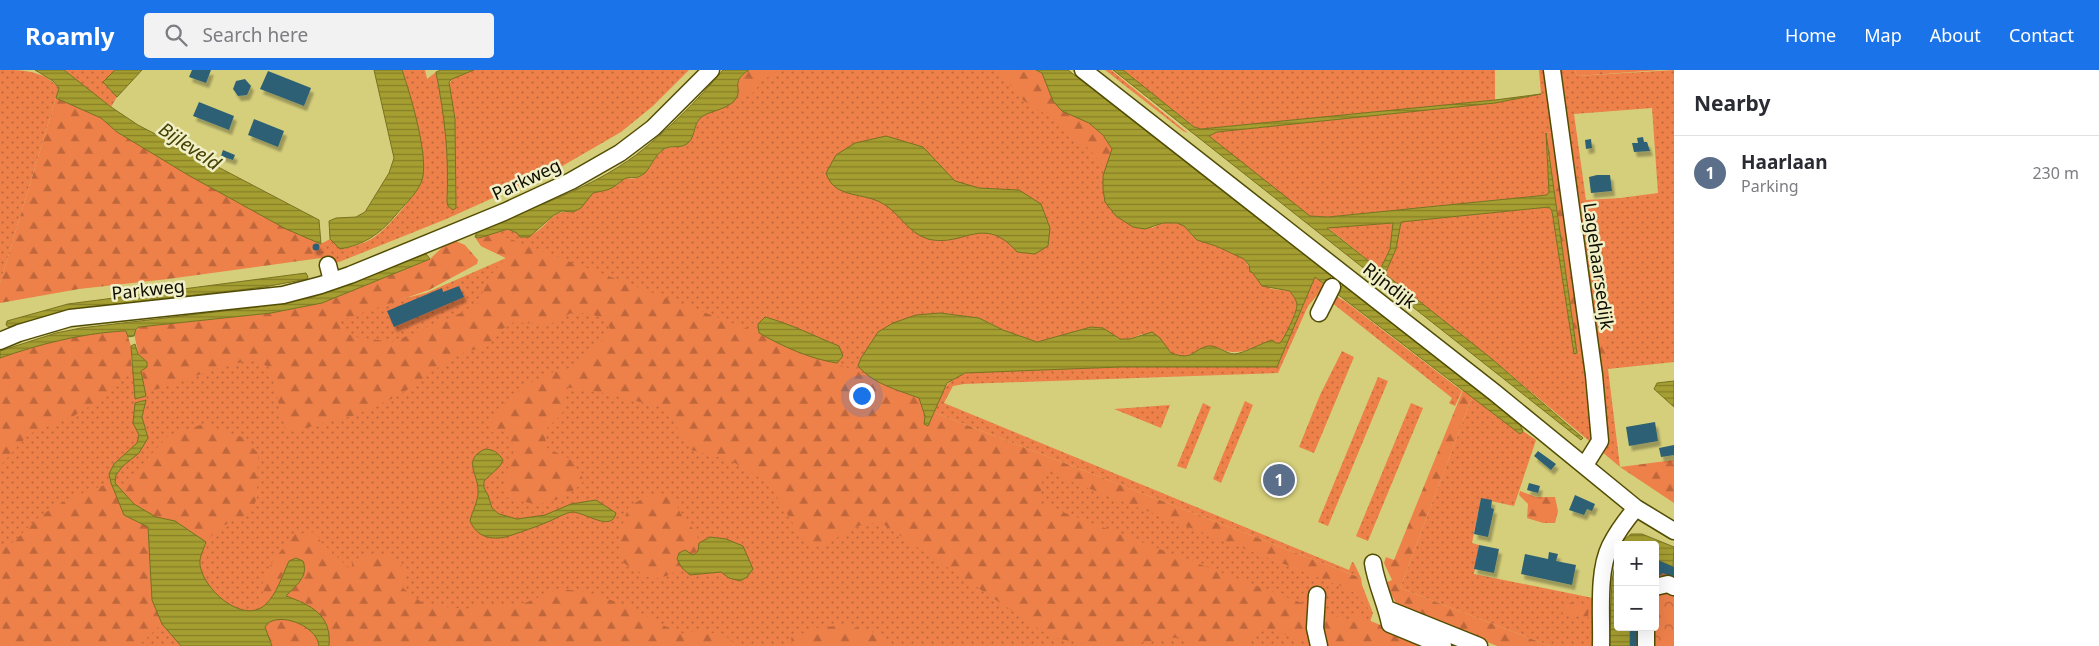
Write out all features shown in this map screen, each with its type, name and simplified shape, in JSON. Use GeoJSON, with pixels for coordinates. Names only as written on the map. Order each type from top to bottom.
{"type":"FeatureCollection","features":[{"type":"Feature","properties":{"kind":"street","name":"Parkweg"},"geometry":{"type":"LineString","coordinates":[[0,341],[19,333],[70,318],[283,295],[332,281],[504,212],[571,181],[620,153],[653,128],[711,70]]}},
{"type":"Feature","properties":{"kind":"street","name":"Rijndijk"},"geometry":{"type":"LineString","coordinates":[[1083,70],[1337,281],[1584,464],[1636,508],[1674,531]]}},
{"type":"Feature","properties":{"kind":"street","name":"Lagehaarsedijk"},"geometry":{"type":"LineString","coordinates":[[1552,70],[1594,375],[1600,441],[1584,464]]}},
{"type":"Feature","properties":{"kind":"street"},"geometry":{"type":"LineString","coordinates":[[328,265],[332,281]]}},
{"type":"Feature","properties":{"kind":"street"},"geometry":{"type":"LineString","coordinates":[[1319,313],[1337,281]]}},
{"type":"Feature","properties":{"kind":"street"},"geometry":{"type":"LineString","coordinates":[[1602,646],[1603,568],[1609,548],[1619,530],[1636,508]]}},
{"type":"Feature","properties":{"kind":"street"},"geometry":{"type":"LineString","coordinates":[[1373,563],[1375,581],[1387,609],[1390,624],[1443,646]]}},
{"type":"Feature","properties":{"kind":"street"},"geometry":{"type":"LineString","coordinates":[[1659,586],[1668,584],[1674,586]]}},
{"type":"Feature","properties":{"kind":"street"},"geometry":{"type":"LineString","coordinates":[[1317,595],[1315,628],[1319,646]]}},
{"type":"Feature","properties":{"kind":"street"},"geometry":{"type":"LineString","coordinates":[[1387,609],[1479,646]]}},
{"type":"Feature","properties":{"kind":"street"},"geometry":{"type":"LineString","coordinates":[[1646,631],[1646,646]]}},
{"type":"Feature","properties":{"kind":"green space"},"geometry":{"type":"Polygon","coordinates":[[[0,70],[25,71],[39,74],[59,88],[0,283],[0,70]]]}},
{"type":"Feature","properties":{"kind":"green space"},"geometry":{"type":"Polygon","coordinates":[[[64,70],[115,70],[103,82],[117,97],[111,107],[64,70]]]}},
{"type":"Feature","properties":{"kind":"green space"},"geometry":{"type":"Polygon","coordinates":[[[402,70],[425,70],[427,79],[436,72],[446,127],[449,169],[447,202],[456,208],[455,119],[448,87],[452,79],[474,70],[689,70],[653,106],[621,132],[559,168],[444,220],[339,262],[332,263],[321,258],[321,244],[330,239],[340,249],[362,244],[373,238],[393,220],[422,182],[406,82],[402,70]]]}},
{"type":"Feature","properties":{"kind":"green space"},"geometry":{"type":"Polygon","coordinates":[[[749,70],[1036,70],[1089,123],[1152,228],[1163,223],[1177,223],[1184,226],[1197,240],[1216,246],[1244,259],[1256,278],[1271,289],[1290,291],[1296,300],[1297,306],[1285,336],[1280,343],[1272,340],[1238,352],[1231,352],[1217,347],[1188,356],[1179,356],[1171,353],[1166,346],[1142,334],[1130,339],[1120,339],[1091,327],[1037,342],[1003,330],[979,318],[940,313],[925,424],[1352,590],[1373,613],[1366,634],[1392,646],[0,646],[0,402],[189,352],[426,293],[506,258],[481,246],[475,237],[479,238],[508,229],[517,233],[520,237],[533,234],[556,215],[573,212],[593,193],[617,185],[624,178],[641,176],[665,149],[687,144],[701,116],[749,70]]]}},
{"type":"Feature","properties":{"kind":"green space"},"geometry":{"type":"Polygon","coordinates":[[[749,70],[779,70],[762,81],[752,94],[742,99],[737,86],[742,76],[749,70]]]}},
{"type":"Feature","properties":{"kind":"green space"},"geometry":{"type":"Polygon","coordinates":[[[998,70],[1036,70],[1042,73],[1046,84],[1073,117],[1089,123],[1103,135],[1112,149],[1107,165],[1104,166],[1087,147],[1060,128],[1050,117],[1024,101],[998,70]]]}},
{"type":"Feature","properties":{"kind":"green space"},"geometry":{"type":"Polygon","coordinates":[[[1105,70],[1111,70],[1188,133],[1183,131],[1105,70]]]}},
{"type":"Feature","properties":{"kind":"green space"},"geometry":{"type":"Polygon","coordinates":[[[1123,70],[1495,70],[1495,100],[1201,129],[1194,127],[1123,70]]]}},
{"type":"Feature","properties":{"kind":"green space"},"geometry":{"type":"Polygon","coordinates":[[[1539,70],[1575,70],[1577,76],[1674,70],[1674,362],[1608,369],[1620,467],[1492,359],[1385,274],[1396,249],[1401,222],[1549,207],[1552,211],[1574,354],[1586,351],[1554,132],[1546,133],[1549,192],[1547,195],[1328,217],[1310,216],[1208,136],[1217,132],[1495,103],[1541,94],[1539,70]],[[1652,108],[1574,114],[1586,200],[1658,193],[1652,108]]]}},
{"type":"Feature","properties":{"kind":"green space"},"geometry":{"type":"Polygon","coordinates":[[[1575,70],[1661,70],[1577,76],[1575,70]]]}},
{"type":"Feature","properties":{"kind":"green space"},"geometry":{"type":"Polygon","coordinates":[[[56,98],[102,118],[117,132],[321,244],[321,258],[79,289],[0,303],[0,283],[56,98]]]}},
{"type":"Feature","properties":{"kind":"green space"},"geometry":{"type":"Polygon","coordinates":[[[1554,132],[1586,351],[1577,353],[1546,133],[1554,132]]]}},
{"type":"Feature","properties":{"kind":"green space"},"geometry":{"type":"Polygon","coordinates":[[[1394,223],[1390,249],[1380,270],[1327,227],[1394,223]]]}},
{"type":"Feature","properties":{"kind":"green space"},"geometry":{"type":"Polygon","coordinates":[[[494,233],[759,333],[776,342],[865,374],[874,380],[919,398],[925,416],[925,424],[928,426],[933,412],[1361,578],[1373,613],[1351,590],[1044,471],[1039,503],[1349,621],[1352,613],[1430,646],[1319,646],[1262,627],[1248,641],[1247,646],[1189,646],[1181,637],[1115,646],[1095,646],[1051,637],[880,522],[858,526],[820,547],[811,546],[804,542],[771,487],[730,460],[691,450],[665,408],[599,392],[565,387],[567,405],[561,415],[544,431],[547,448],[572,460],[584,481],[566,497],[537,505],[506,497],[507,472],[515,447],[503,431],[495,433],[488,431],[498,411],[521,389],[554,372],[573,367],[589,355],[610,328],[603,318],[587,313],[571,313],[549,325],[514,322],[499,331],[489,346],[465,352],[444,363],[400,395],[356,415],[286,433],[270,368],[256,361],[226,366],[146,392],[134,333],[139,327],[271,313],[322,303],[430,259],[451,239],[465,245],[478,260],[477,264],[429,290],[339,321],[346,332],[355,337],[393,342],[470,309],[478,303],[489,277],[506,258],[481,246],[475,237],[479,238],[494,233]]]}},
{"type":"Feature","properties":{"kind":"green space"},"geometry":{"type":"Polygon","coordinates":[[[1315,276],[1325,286],[1308,306],[1278,373],[964,384],[953,386],[944,403],[1349,570],[1352,562],[1361,578],[933,412],[949,383],[960,375],[978,371],[1120,367],[1277,367],[1315,276]]]}},
{"type":"Feature","properties":{"kind":"green space"},"geometry":{"type":"Polygon","coordinates":[[[1596,278],[1608,369],[1601,366],[1587,291],[1596,278]]]}},
{"type":"Feature","properties":{"kind":"green space"},"geometry":{"type":"Polygon","coordinates":[[[1336,296],[1462,391],[1455,406],[1449,403],[1452,398],[1331,302],[1336,296]]]}},
{"type":"Feature","properties":{"kind":"green space"},"geometry":{"type":"Polygon","coordinates":[[[126,331],[131,346],[132,372],[95,403],[72,417],[29,434],[0,466],[0,358],[62,338],[96,332],[126,331]]]}},
{"type":"Feature","properties":{"kind":"green space"},"geometry":{"type":"Polygon","coordinates":[[[1342,351],[1354,357],[1314,453],[1299,447],[1320,395],[1342,351]]]}},
{"type":"Feature","properties":{"kind":"green space"},"geometry":{"type":"Polygon","coordinates":[[[1378,377],[1388,381],[1328,526],[1318,522],[1378,377]]]}},
{"type":"Feature","properties":{"kind":"green space"},"geometry":{"type":"Polygon","coordinates":[[[1463,390],[1472,397],[1400,588],[1550,646],[1497,646],[1397,605],[1385,583],[1392,580],[1384,563],[1386,557],[1394,560],[1463,390]]]}},
{"type":"Feature","properties":{"kind":"green space"},"geometry":{"type":"Polygon","coordinates":[[[1472,397],[1520,434],[1523,431],[1536,440],[1514,506],[1481,499],[1472,543],[1479,545],[1474,574],[1593,598],[1596,646],[1550,646],[1400,588],[1472,397]]]}},
{"type":"Feature","properties":{"kind":"green space"},"geometry":{"type":"Polygon","coordinates":[[[1245,401],[1253,405],[1221,483],[1213,479],[1245,401]]]}},
{"type":"Feature","properties":{"kind":"green space"},"geometry":{"type":"Polygon","coordinates":[[[1203,403],[1211,407],[1186,469],[1177,466],[1203,403]]]}},
{"type":"Feature","properties":{"kind":"green space"},"geometry":{"type":"Polygon","coordinates":[[[1411,403],[1423,408],[1368,541],[1356,536],[1411,403]]]}},
{"type":"Feature","properties":{"kind":"green space"},"geometry":{"type":"Polygon","coordinates":[[[1170,405],[1161,428],[1114,409],[1170,405]]]}},
{"type":"Feature","properties":{"kind":"green space"},"geometry":{"type":"Polygon","coordinates":[[[203,424],[242,437],[258,453],[257,497],[254,506],[246,515],[220,527],[206,542],[175,521],[156,517],[134,504],[119,490],[167,437],[203,424]]]}},
{"type":"Feature","properties":{"kind":"green space"},"geometry":{"type":"Polygon","coordinates":[[[1674,460],[1674,503],[1620,467],[1674,460]]]}},
{"type":"Feature","properties":{"kind":"green space"},"geometry":{"type":"Polygon","coordinates":[[[111,483],[124,515],[148,526],[152,600],[162,624],[138,646],[0,646],[0,550],[7,547],[35,520],[57,505],[111,483]]]}},
{"type":"Feature","properties":{"kind":"green space"},"geometry":{"type":"Polygon","coordinates":[[[1520,491],[1536,497],[1555,497],[1558,511],[1555,523],[1543,523],[1527,518],[1528,504],[1519,495],[1520,491]]]}},
{"type":"Feature","properties":{"kind":"green space"},"geometry":{"type":"Polygon","coordinates":[[[652,494],[672,494],[682,516],[695,531],[699,544],[698,551],[677,559],[682,568],[664,577],[657,578],[644,576],[621,561],[619,535],[629,506],[652,494]]]}},
{"type":"Feature","properties":{"kind":"green space"},"geometry":{"type":"Polygon","coordinates":[[[315,532],[321,542],[351,570],[353,560],[375,553],[388,555],[400,562],[405,573],[403,588],[425,605],[466,609],[481,605],[525,603],[559,589],[581,591],[627,605],[679,634],[703,630],[729,638],[737,646],[329,646],[330,638],[305,602],[286,596],[303,576],[303,561],[289,561],[273,595],[263,606],[252,610],[251,608],[260,602],[264,589],[262,579],[275,558],[295,534],[315,532]]]}},
{"type":"Feature","properties":{"kind":"green space"},"geometry":{"type":"Polygon","coordinates":[[[1659,552],[1674,558],[1674,646],[1616,646],[1618,631],[1659,631],[1659,552]]]}},
{"type":"Feature","properties":{"kind":"green space"},"geometry":{"type":"Polygon","coordinates":[[[1566,602],[1589,607],[1588,618],[1561,614],[1566,602]]]}},
{"type":"Feature","properties":{"kind":"green space"},"geometry":{"type":"Polygon","coordinates":[[[274,619],[295,623],[308,628],[314,632],[319,646],[272,646],[265,627],[267,622],[274,619]]]}},
{"type":"Feature","properties":{"kind":"green space"},"geometry":{"type":"Polygon","coordinates":[[[846,625],[883,635],[891,646],[793,646],[791,638],[816,628],[846,625]]]}},
{"type":"Feature","properties":{"kind":"shaded area"},"geometry":{"type":"Polygon","coordinates":[[[35,70],[64,70],[111,107],[138,125],[319,220],[321,244],[286,229],[188,175],[117,132],[101,118],[56,98],[59,88],[53,81],[35,70]]]}},
{"type":"Feature","properties":{"kind":"shaded area"},"geometry":{"type":"Polygon","coordinates":[[[115,70],[142,70],[117,97],[103,82],[115,70]]]}},
{"type":"Feature","properties":{"kind":"shaded area"},"geometry":{"type":"Polygon","coordinates":[[[374,70],[402,70],[418,127],[423,173],[421,183],[416,192],[383,229],[363,242],[340,249],[330,239],[329,221],[336,218],[356,217],[365,212],[389,173],[394,158],[374,70]]]}},
{"type":"Feature","properties":{"kind":"shaded area"},"geometry":{"type":"Polygon","coordinates":[[[441,70],[474,70],[449,82],[455,119],[456,208],[453,210],[448,206],[447,202],[446,137],[436,72],[441,70]]]}},
{"type":"Feature","properties":{"kind":"shaded area"},"geometry":{"type":"Polygon","coordinates":[[[723,70],[749,70],[739,79],[738,93],[734,101],[703,116],[696,125],[689,142],[683,146],[664,149],[658,154],[645,173],[624,179],[610,189],[593,193],[581,208],[573,212],[562,211],[554,215],[529,237],[520,237],[517,233],[508,229],[479,238],[475,237],[482,228],[581,188],[636,155],[671,125],[723,70]]]}},
{"type":"Feature","properties":{"kind":"shaded area"},"geometry":{"type":"Polygon","coordinates":[[[1036,70],[1068,70],[1332,276],[1330,278],[1341,287],[1343,285],[1519,423],[1523,431],[1520,434],[1315,277],[1277,367],[1120,367],[965,373],[947,383],[928,426],[924,424],[925,416],[919,398],[878,382],[858,366],[878,332],[893,323],[916,315],[940,313],[979,318],[1003,330],[1037,342],[1091,327],[1103,328],[1120,339],[1130,339],[1152,332],[1160,338],[1171,353],[1184,356],[1208,346],[1235,354],[1272,340],[1280,343],[1296,310],[1295,298],[1290,291],[1262,286],[1252,272],[1250,272],[1249,265],[1244,259],[1216,246],[1197,240],[1184,226],[1177,223],[1163,223],[1145,229],[1133,227],[1116,216],[1105,202],[1103,189],[1103,176],[1112,149],[1103,135],[1089,123],[1062,111],[1053,101],[1042,73],[1036,70]]]}},
{"type":"Feature","properties":{"kind":"shaded area"},"geometry":{"type":"Polygon","coordinates":[[[1113,70],[1123,70],[1194,127],[1201,129],[1541,94],[1495,103],[1217,132],[1209,136],[1310,216],[1328,217],[1547,195],[1549,192],[1546,133],[1577,353],[1574,354],[1552,211],[1549,207],[1401,222],[1396,249],[1385,274],[1492,359],[1583,438],[1581,440],[1113,70]],[[1393,223],[1327,228],[1380,270],[1390,249],[1393,223]]]}},
{"type":"Feature","properties":{"kind":"shaded area"},"geometry":{"type":"Polygon","coordinates":[[[886,136],[923,147],[955,181],[979,188],[1019,190],[1041,204],[1050,228],[1048,246],[1035,254],[1017,252],[1005,241],[994,235],[983,233],[941,241],[928,239],[914,232],[893,211],[880,202],[841,191],[835,187],[826,173],[836,155],[855,143],[886,136]]]}},
{"type":"Feature","properties":{"kind":"shaded area"},"geometry":{"type":"Polygon","coordinates":[[[426,254],[430,259],[322,303],[271,313],[139,327],[136,329],[134,336],[128,337],[126,331],[75,337],[30,348],[0,358],[0,351],[56,333],[81,328],[257,307],[310,298],[426,254]]]}},
{"type":"Feature","properties":{"kind":"shaded area"},"geometry":{"type":"Polygon","coordinates":[[[306,273],[307,279],[264,287],[75,309],[9,327],[6,325],[7,321],[68,304],[306,273]]]}},
{"type":"Feature","properties":{"kind":"shaded area"},"geometry":{"type":"Polygon","coordinates":[[[765,317],[839,346],[843,356],[837,363],[807,355],[777,343],[759,333],[758,324],[765,317]]]}},
{"type":"Feature","properties":{"kind":"shaded area"},"geometry":{"type":"Polygon","coordinates":[[[135,344],[138,354],[147,362],[147,367],[141,371],[146,396],[135,399],[131,346],[135,344]]]}},
{"type":"Feature","properties":{"kind":"shaded area"},"geometry":{"type":"Polygon","coordinates":[[[1674,381],[1674,407],[1654,389],[1657,383],[1674,381]]]}},
{"type":"Feature","properties":{"kind":"shaded area"},"geometry":{"type":"Polygon","coordinates":[[[146,400],[142,417],[148,438],[139,453],[123,466],[116,475],[115,483],[134,504],[156,517],[175,521],[206,542],[200,561],[202,573],[215,593],[235,607],[245,610],[256,610],[265,605],[276,590],[289,561],[296,558],[303,561],[303,576],[286,596],[304,603],[318,613],[327,626],[329,646],[319,646],[311,631],[295,622],[286,620],[270,622],[265,627],[272,646],[181,646],[162,624],[152,600],[148,527],[124,515],[109,474],[114,464],[137,443],[139,435],[133,423],[135,403],[146,400]]]}},
{"type":"Feature","properties":{"kind":"shaded area"},"geometry":{"type":"Polygon","coordinates":[[[485,449],[496,452],[503,460],[500,466],[484,481],[484,488],[492,508],[499,514],[517,519],[545,515],[571,504],[596,500],[616,513],[613,519],[609,521],[597,520],[572,512],[506,537],[495,538],[480,534],[470,521],[478,494],[473,462],[478,453],[485,449]]]}},
{"type":"Feature","properties":{"kind":"shaded area"},"geometry":{"type":"Polygon","coordinates":[[[1631,534],[1642,534],[1674,547],[1673,567],[1659,561],[1659,541],[1624,540],[1631,534]]]}},
{"type":"Feature","properties":{"kind":"shaded area"},"geometry":{"type":"Polygon","coordinates":[[[710,537],[726,539],[743,546],[753,569],[747,577],[740,581],[729,578],[721,572],[690,575],[682,568],[677,559],[679,553],[685,550],[693,555],[698,551],[699,543],[710,537]]]}},
{"type":"Feature","properties":{"kind":"shaded area"},"geometry":{"type":"Polygon","coordinates":[[[1614,570],[1614,631],[1630,631],[1630,646],[1609,646],[1614,570]]]}},
{"type":"Feature","properties":{"kind":"building"},"geometry":{"type":"Polygon","coordinates":[[[192,70],[211,70],[206,83],[189,77],[192,70]]]}},
{"type":"Feature","properties":{"kind":"building"},"geometry":{"type":"Polygon","coordinates":[[[268,71],[311,88],[304,106],[260,89],[268,71]]]}},
{"type":"Feature","properties":{"kind":"building"},"geometry":{"type":"Polygon","coordinates":[[[245,79],[251,86],[247,95],[238,96],[233,89],[236,81],[245,79]]]}},
{"type":"Feature","properties":{"kind":"building"},"geometry":{"type":"Polygon","coordinates":[[[199,102],[234,116],[229,130],[193,116],[199,102]]]}},
{"type":"Feature","properties":{"kind":"building"},"geometry":{"type":"Polygon","coordinates":[[[254,119],[284,131],[278,147],[248,135],[254,119]]]}},
{"type":"Feature","properties":{"kind":"building"},"geometry":{"type":"Polygon","coordinates":[[[1643,137],[1650,151],[1634,152],[1632,143],[1638,143],[1637,138],[1643,137]]]}},
{"type":"Feature","properties":{"kind":"building"},"geometry":{"type":"Polygon","coordinates":[[[1591,139],[1592,148],[1586,149],[1585,140],[1591,139]]]}},
{"type":"Feature","properties":{"kind":"building"},"geometry":{"type":"Polygon","coordinates":[[[223,150],[235,155],[233,160],[221,156],[223,150]]]}},
{"type":"Feature","properties":{"kind":"building"},"geometry":{"type":"Polygon","coordinates":[[[1610,175],[1612,191],[1591,193],[1589,177],[1610,175]]]}},
{"type":"Feature","properties":{"kind":"building"},"geometry":{"type":"Polygon","coordinates":[[[316,243],[320,247],[316,251],[312,247],[316,243]]]}},
{"type":"Feature","properties":{"kind":"building"},"geometry":{"type":"Polygon","coordinates":[[[459,286],[464,297],[394,327],[387,311],[442,288],[443,292],[459,286]]]}},
{"type":"Feature","properties":{"kind":"building"},"geometry":{"type":"Polygon","coordinates":[[[1655,422],[1658,441],[1629,446],[1626,427],[1655,422]]]}},
{"type":"Feature","properties":{"kind":"building"},"geometry":{"type":"Polygon","coordinates":[[[1674,445],[1674,455],[1661,457],[1659,448],[1674,445]]]}},
{"type":"Feature","properties":{"kind":"building"},"geometry":{"type":"Polygon","coordinates":[[[1538,451],[1556,464],[1551,470],[1534,456],[1538,451]]]}},
{"type":"Feature","properties":{"kind":"building"},"geometry":{"type":"Polygon","coordinates":[[[1529,483],[1540,486],[1538,493],[1527,490],[1529,483]]]}},
{"type":"Feature","properties":{"kind":"building"},"geometry":{"type":"Polygon","coordinates":[[[1575,495],[1595,504],[1592,511],[1587,509],[1584,515],[1569,510],[1575,495]]]}},
{"type":"Feature","properties":{"kind":"building"},"geometry":{"type":"Polygon","coordinates":[[[1481,498],[1492,500],[1491,508],[1494,509],[1488,537],[1474,534],[1481,498]]]}},
{"type":"Feature","properties":{"kind":"building"},"geometry":{"type":"Polygon","coordinates":[[[1479,545],[1499,549],[1494,573],[1474,569],[1479,545]]]}},
{"type":"Feature","properties":{"kind":"building"},"geometry":{"type":"Polygon","coordinates":[[[1549,552],[1558,554],[1556,561],[1576,565],[1572,585],[1521,574],[1525,554],[1548,559],[1549,552]]]}},
{"type":"Feature","properties":{"kind":"building"},"geometry":{"type":"Polygon","coordinates":[[[1659,561],[1674,567],[1674,578],[1663,573],[1659,576],[1659,561]]]}},
{"type":"Feature","properties":{"kind":"building"},"geometry":{"type":"Polygon","coordinates":[[[1630,631],[1639,631],[1638,646],[1630,646],[1630,631]]]}},
{"type":"Feature","properties":{"kind":"place","name":"Haarlaan"},"geometry":{"type":"Point","coordinates":[1279,480]}},
{"type":"Feature","properties":{"kind":"water label","name":"Bijleveld"},"geometry":{"type":"Point","coordinates":[190,146]}}]}
